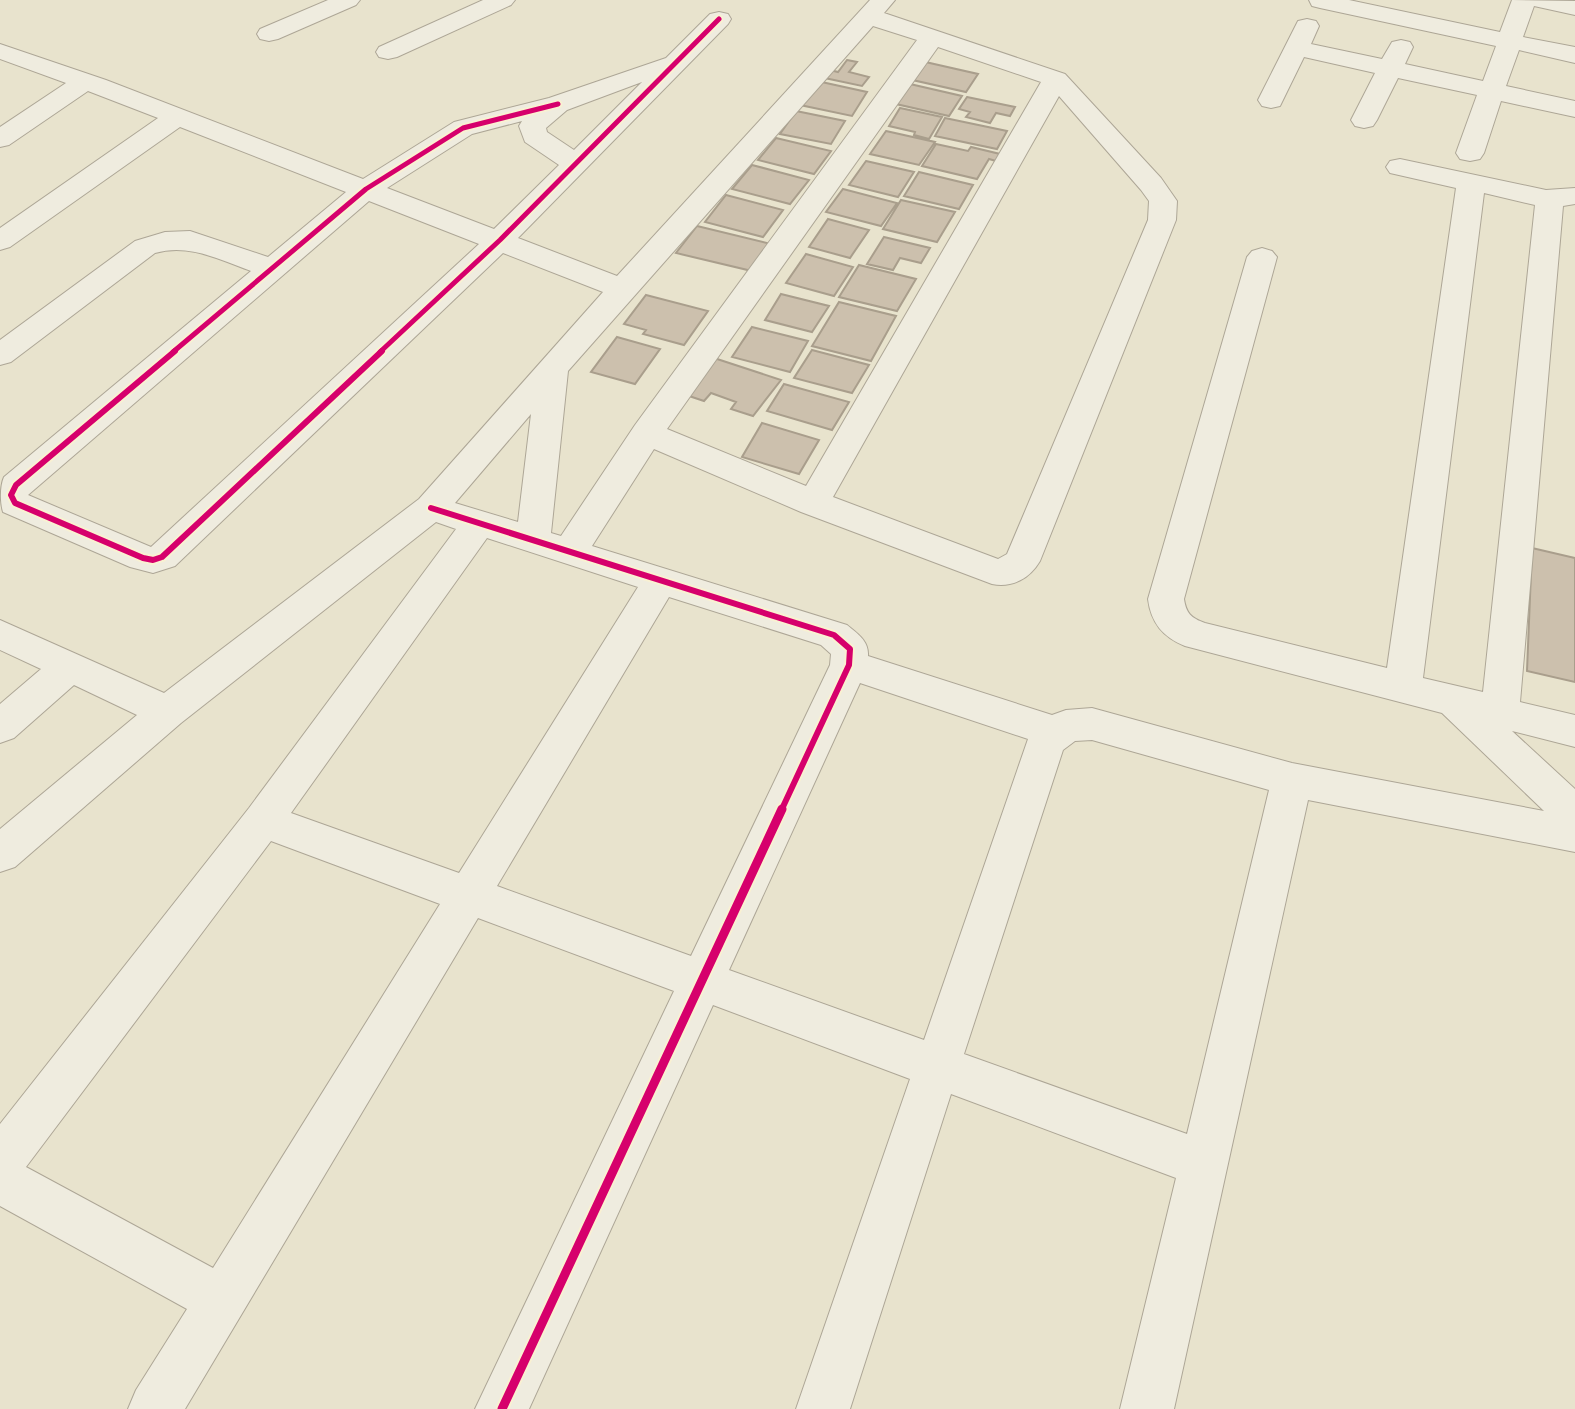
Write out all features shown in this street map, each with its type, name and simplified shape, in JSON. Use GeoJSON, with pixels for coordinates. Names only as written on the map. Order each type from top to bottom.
{"type":"FeatureCollection","features":[{"type":"Feature","properties":{"kind":"street"},"geometry":{"type":"LineString","coordinates":[[269,34],[348,0]]}},
{"type":"Feature","properties":{"kind":"street"},"geometry":{"type":"LineString","coordinates":[[388,52],[503,0]]}},
{"type":"Feature","properties":{"kind":"street"},"geometry":{"type":"LineString","coordinates":[[1271,100],[1320,0],[1420,11],[1510,41],[1575,55]]}},
{"type":"Feature","properties":{"kind":"street"},"geometry":{"type":"LineString","coordinates":[[1404,687],[1471,167],[1492,90],[1524,0]]}},
{"type":"Feature","properties":{"kind":"street"},"geometry":{"type":"LineString","coordinates":[[1540,0],[1575,8]]}},
{"type":"Feature","properties":{"kind":"street"},"geometry":{"type":"LineString","coordinates":[[0,854],[167,712],[431,508],[622,289],[875,8],[932,37],[1056,79],[1151,184],[1163,201],[1162,220],[1022,561],[1012,571],[998,573],[813,503],[647,433]]}},
{"type":"Feature","properties":{"kind":"street"},"geometry":{"type":"LineString","coordinates":[[1364,120],[1420,11]]}},
{"type":"Feature","properties":{"kind":"street"},"geometry":{"type":"LineString","coordinates":[[677,61],[558,104],[463,128],[366,189],[16,485],[11,495],[15,503],[143,558],[153,560],[162,556],[500,240],[719,19]]}},
{"type":"Feature","properties":{"kind":"street"},"geometry":{"type":"LineString","coordinates":[[552,545],[647,433],[932,37]]}},
{"type":"Feature","properties":{"kind":"street"},"geometry":{"type":"LineString","coordinates":[[1296,48],[1575,109]]}},
{"type":"Feature","properties":{"kind":"street"},"geometry":{"type":"LineString","coordinates":[[0,51],[178,116],[622,289]]}},
{"type":"Feature","properties":{"kind":"street"},"geometry":{"type":"LineString","coordinates":[[813,503],[1056,79]]}},
{"type":"Feature","properties":{"kind":"street"},"geometry":{"type":"LineString","coordinates":[[0,139],[85,81]]}},
{"type":"Feature","properties":{"kind":"street"},"geometry":{"type":"LineString","coordinates":[[558,104],[532,126],[534,136],[575,163]]}},
{"type":"Feature","properties":{"kind":"street"},"geometry":{"type":"LineString","coordinates":[[0,242],[178,116]]}},
{"type":"Feature","properties":{"kind":"street"},"geometry":{"type":"LineString","coordinates":[[1400,167],[1471,167],[1569,195]]}},
{"type":"Feature","properties":{"kind":"street"},"geometry":{"type":"LineString","coordinates":[[1500,712],[1549,205],[1569,195]]}},
{"type":"Feature","properties":{"kind":"street"},"geometry":{"type":"LineString","coordinates":[[0,355],[145,247],[165,241],[190,240],[273,268]]}},
{"type":"Feature","properties":{"kind":"street"},"geometry":{"type":"LineString","coordinates":[[1262,257],[1166,599],[1167,615],[1176,628],[1198,636],[1575,731]]}},
{"type":"Feature","properties":{"kind":"street"},"geometry":{"type":"LineString","coordinates":[[552,371],[552,545]]}},
{"type":"Feature","properties":{"kind":"street"},"geometry":{"type":"LineString","coordinates":[[431,508],[834,635],[850,649],[849,665],[503,1409]]}},
{"type":"Feature","properties":{"kind":"street"},"geometry":{"type":"LineString","coordinates":[[0,1162],[263,820],[480,522]]}},
{"type":"Feature","properties":{"kind":"street"},"geometry":{"type":"LineString","coordinates":[[155,1409],[661,580]]}},
{"type":"Feature","properties":{"kind":"street"},"geometry":{"type":"LineString","coordinates":[[0,634],[167,712]]}},
{"type":"Feature","properties":{"kind":"street"},"geometry":{"type":"LineString","coordinates":[[849,665],[1055,732],[1066,726],[1092,724],[1292,780],[1575,834]]}},
{"type":"Feature","properties":{"kind":"street"},"geometry":{"type":"LineString","coordinates":[[0,727],[69,667]]}},
{"type":"Feature","properties":{"kind":"street"},"geometry":{"type":"LineString","coordinates":[[1453,699],[1575,814]]}},
{"type":"Feature","properties":{"kind":"street"},"geometry":{"type":"LineString","coordinates":[[823,1409],[1046,741],[1066,726]]}},
{"type":"Feature","properties":{"kind":"street"},"geometry":{"type":"LineString","coordinates":[[1147,1409],[1292,780]]}},
{"type":"Feature","properties":{"kind":"street"},"geometry":{"type":"LineString","coordinates":[[263,820],[1204,1164]]}},
{"type":"Feature","properties":{"kind":"street"},"geometry":{"type":"LineString","coordinates":[[0,1181],[222,1300]]}},
{"type":"Feature","properties":{"kind":"building"},"geometry":{"type":"Polygon","coordinates":[[[847,60],[857,62],[849,72],[869,77],[862,86],[820,77],[826,69],[838,72],[847,60]]]}},
{"type":"Feature","properties":{"kind":"building"},"geometry":{"type":"Polygon","coordinates":[[[921,61],[978,74],[966,92],[908,79],[921,61]]]}},
{"type":"Feature","properties":{"kind":"building"},"geometry":{"type":"Polygon","coordinates":[[[817,81],[867,92],[852,116],[800,105],[817,81]]]}},
{"type":"Feature","properties":{"kind":"building"},"geometry":{"type":"Polygon","coordinates":[[[910,84],[962,96],[949,116],[896,104],[910,84]]]}},
{"type":"Feature","properties":{"kind":"building"},"geometry":{"type":"Polygon","coordinates":[[[967,97],[1015,107],[1010,116],[996,113],[990,123],[966,117],[970,112],[959,109],[967,97]]]}},
{"type":"Feature","properties":{"kind":"building"},"geometry":{"type":"Polygon","coordinates":[[[900,108],[942,117],[929,139],[914,135],[915,132],[889,126],[900,108]]]}},
{"type":"Feature","properties":{"kind":"building"},"geometry":{"type":"Polygon","coordinates":[[[796,111],[845,121],[831,144],[780,134],[796,111]]]}},
{"type":"Feature","properties":{"kind":"building"},"geometry":{"type":"Polygon","coordinates":[[[945,118],[1007,131],[997,149],[935,136],[945,118]]]}},
{"type":"Feature","properties":{"kind":"building"},"geometry":{"type":"Polygon","coordinates":[[[886,131],[935,142],[919,165],[870,154],[886,131]]]}},
{"type":"Feature","properties":{"kind":"building"},"geometry":{"type":"Polygon","coordinates":[[[776,138],[831,151],[814,174],[758,160],[776,138]]]}},
{"type":"Feature","properties":{"kind":"building"},"geometry":{"type":"Polygon","coordinates":[[[936,144],[968,151],[971,147],[1000,154],[996,161],[989,159],[977,179],[922,166],[936,144]]]}},
{"type":"Feature","properties":{"kind":"building"},"geometry":{"type":"Polygon","coordinates":[[[866,161],[914,172],[898,197],[849,185],[866,161]]]}},
{"type":"Feature","properties":{"kind":"building"},"geometry":{"type":"Polygon","coordinates":[[[752,165],[809,180],[790,204],[732,189],[752,165]]]}},
{"type":"Feature","properties":{"kind":"building"},"geometry":{"type":"Polygon","coordinates":[[[919,172],[973,185],[959,209],[904,196],[919,172]]]}},
{"type":"Feature","properties":{"kind":"building"},"geometry":{"type":"Polygon","coordinates":[[[843,189],[897,203],[881,226],[826,212],[843,189]]]}},
{"type":"Feature","properties":{"kind":"building"},"geometry":{"type":"Polygon","coordinates":[[[726,195],[783,210],[763,237],[705,222],[726,195]]]}},
{"type":"Feature","properties":{"kind":"building"},"geometry":{"type":"Polygon","coordinates":[[[901,200],[955,212],[937,242],[883,229],[901,200]]]}},
{"type":"Feature","properties":{"kind":"building"},"geometry":{"type":"Polygon","coordinates":[[[828,219],[869,230],[850,258],[809,247],[828,219]]]}},
{"type":"Feature","properties":{"kind":"building"},"geometry":{"type":"Polygon","coordinates":[[[697,226],[771,244],[752,271],[676,253],[697,226]]]}},
{"type":"Feature","properties":{"kind":"building"},"geometry":{"type":"Polygon","coordinates":[[[884,237],[930,248],[921,263],[900,258],[893,270],[867,264],[884,237]]]}},
{"type":"Feature","properties":{"kind":"building"},"geometry":{"type":"Polygon","coordinates":[[[806,254],[853,267],[834,296],[786,283],[806,254]]]}},
{"type":"Feature","properties":{"kind":"building"},"geometry":{"type":"Polygon","coordinates":[[[859,265],[916,279],[897,311],[839,297],[859,265]]]}},
{"type":"Feature","properties":{"kind":"building"},"geometry":{"type":"Polygon","coordinates":[[[781,294],[829,306],[812,332],[765,320],[781,294]]]}},
{"type":"Feature","properties":{"kind":"building"},"geometry":{"type":"Polygon","coordinates":[[[646,295],[708,311],[684,345],[643,334],[646,330],[624,324],[646,295]]]}},
{"type":"Feature","properties":{"kind":"building"},"geometry":{"type":"Polygon","coordinates":[[[839,302],[896,316],[871,361],[812,346],[839,302]]]}},
{"type":"Feature","properties":{"kind":"building"},"geometry":{"type":"Polygon","coordinates":[[[752,327],[808,341],[790,372],[732,357],[752,327]]]}},
{"type":"Feature","properties":{"kind":"building"},"geometry":{"type":"Polygon","coordinates":[[[617,337],[660,349],[635,384],[591,372],[617,337]]]}},
{"type":"Feature","properties":{"kind":"building"},"geometry":{"type":"Polygon","coordinates":[[[812,350],[869,365],[852,393],[794,378],[812,350]]]}},
{"type":"Feature","properties":{"kind":"building"},"geometry":{"type":"Polygon","coordinates":[[[714,358],[781,380],[753,416],[731,409],[736,402],[711,393],[704,401],[683,394],[714,358]]]}},
{"type":"Feature","properties":{"kind":"building"},"geometry":{"type":"Polygon","coordinates":[[[784,384],[849,402],[832,430],[767,411],[784,384]]]}},
{"type":"Feature","properties":{"kind":"building"},"geometry":{"type":"Polygon","coordinates":[[[762,423],[819,440],[799,474],[742,457],[762,423]]]}},
{"type":"Feature","properties":{"kind":"building"},"geometry":{"type":"Polygon","coordinates":[[[1532,548],[1575,558],[1575,682],[1527,671],[1532,548]]]}},
{"type":"Feature","properties":{"kind":"cycle path"},"geometry":{"type":"LineString","coordinates":[[558,104],[463,128],[366,189],[16,485],[11,495],[15,503],[143,558],[153,560],[162,557],[500,240],[719,19]]}},
{"type":"Feature","properties":{"kind":"cycle path"},"geometry":{"type":"LineString","coordinates":[[431,508],[834,635],[850,649],[849,665],[502,1409]]}}]}
